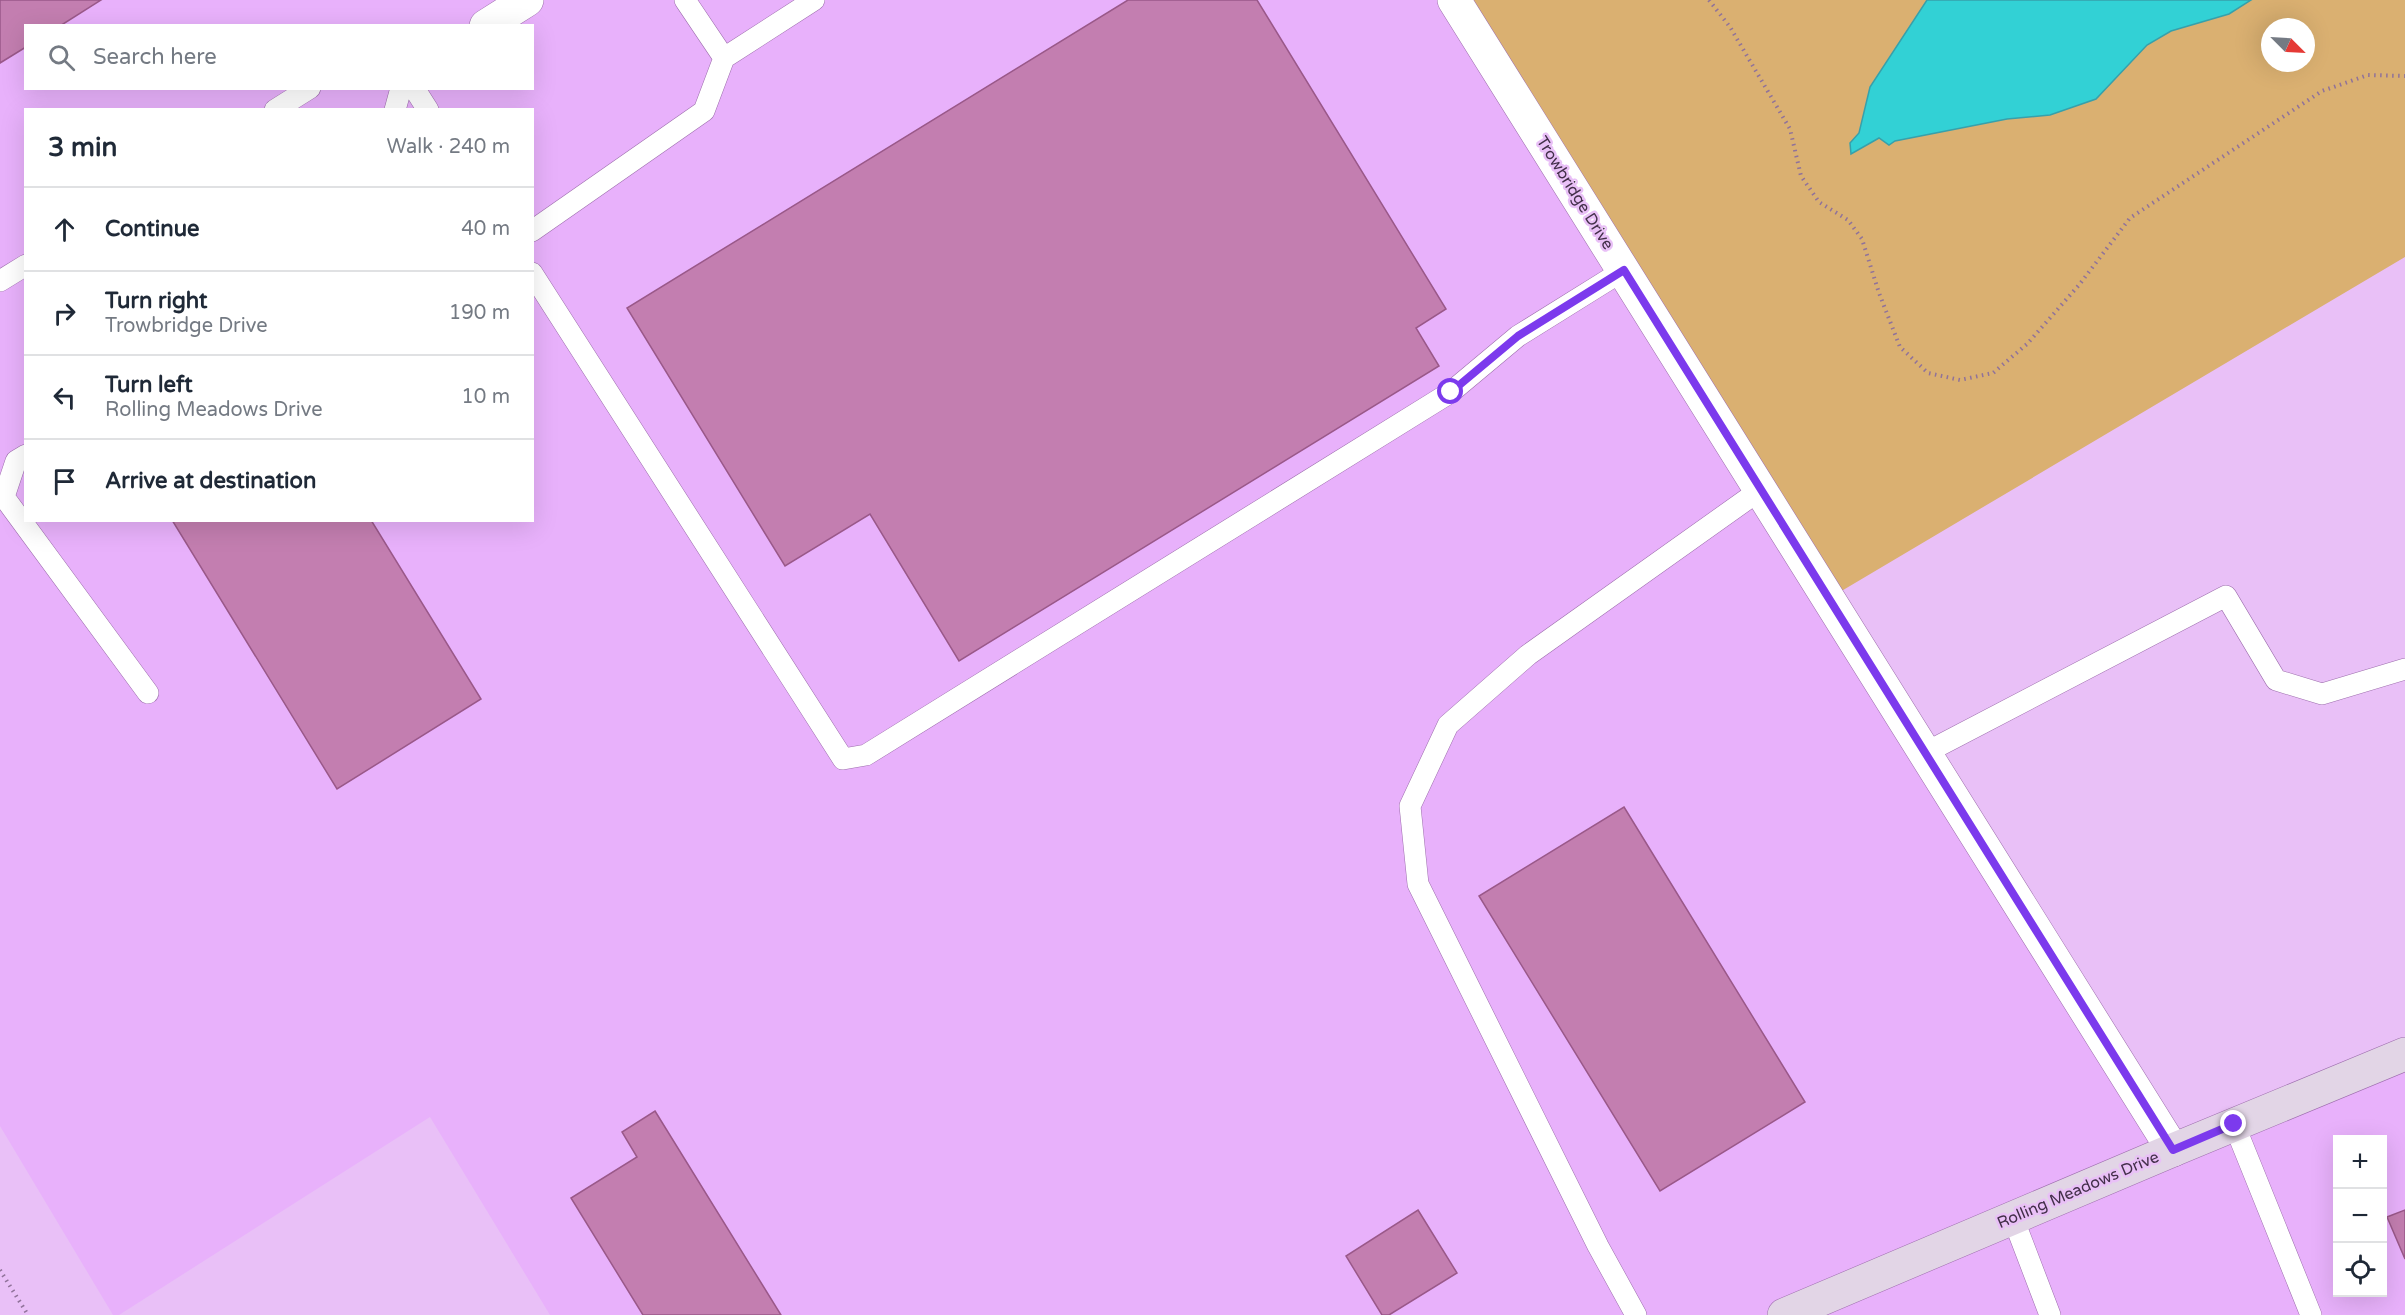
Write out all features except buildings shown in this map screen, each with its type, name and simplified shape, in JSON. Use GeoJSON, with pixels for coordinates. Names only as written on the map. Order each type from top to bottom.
{"type":"FeatureCollection","features":[{"type":"Feature","properties":{"kind":"main road","name":"Rolling Meadows Drive"},"geometry":{"type":"LineString","coordinates":[[1784,1315],[2405,1054]]}},
{"type":"Feature","properties":{"kind":"street"},"geometry":{"type":"LineString","coordinates":[[489,24],[527,0]]}},
{"type":"Feature","properties":{"kind":"street","name":"Trowbridge Drive"},"geometry":{"type":"LineString","coordinates":[[1454,0],[2173,1150]]}},
{"type":"Feature","properties":{"kind":"lane"},"geometry":{"type":"LineString","coordinates":[[685,0],[724,58]]}},
{"type":"Feature","properties":{"kind":"lane"},"geometry":{"type":"LineString","coordinates":[[534,230],[704,111],[724,58],[813,0]]}},
{"type":"Feature","properties":{"kind":"lane"},"geometry":{"type":"LineString","coordinates":[[278,108],[307,90]]}},
{"type":"Feature","properties":{"kind":"lane"},"geometry":{"type":"LineString","coordinates":[[396,108],[400,90]]}},
{"type":"Feature","properties":{"kind":"lane"},"geometry":{"type":"LineString","coordinates":[[415,90],[427,108]]}},
{"type":"Feature","properties":{"kind":"lane"},"geometry":{"type":"LineString","coordinates":[[0,281],[24,266]]}},
{"type":"Feature","properties":{"kind":"lane"},"geometry":{"type":"LineString","coordinates":[[534,276],[843,759],[866,755],[1451,392],[1518,336],[1624,270]]}},
{"type":"Feature","properties":{"kind":"lane"},"geometry":{"type":"LineString","coordinates":[[24,456],[16,461],[4,497],[148,693]]}},
{"type":"Feature","properties":{"kind":"lane"},"geometry":{"type":"LineString","coordinates":[[1636,1315],[1593,1235],[1419,885],[1410,806],[1448,725],[1527,655],[1760,490]]}},
{"type":"Feature","properties":{"kind":"lane"},"geometry":{"type":"LineString","coordinates":[[1925,753],[2226,596],[2276,680],[2322,694],[2405,669]]}},
{"type":"Feature","properties":{"kind":"lane"},"geometry":{"type":"LineString","coordinates":[[2234,1124],[2311,1315]]}},
{"type":"Feature","properties":{"kind":"lane"},"geometry":{"type":"LineString","coordinates":[[2013,1218],[2049,1315]]}},
{"type":"Feature","properties":{"kind":"path"},"geometry":{"type":"LineString","coordinates":[[1709,0],[1730,27],[1790,129],[1800,176],[1819,202],[1848,220],[1862,239],[1879,293],[1900,347],[1928,373],[1960,380],[1993,373],[2027,344],[2079,285],[2130,218],[2322,91],[2368,75],[2405,76]]}},
{"type":"Feature","properties":{"kind":"path"},"geometry":{"type":"LineString","coordinates":[[0,1270],[28,1315]]}},
{"type":"Feature","properties":{"kind":"shaded area"},"geometry":{"type":"Polygon","coordinates":[[[0,0],[1454,0],[2172,1149],[2405,1054],[2405,1315],[550,1315],[430,1117],[119,1315],[113,1315],[0,1126],[0,0]]]}},
{"type":"Feature","properties":{"kind":"shaded area"},"geometry":{"type":"Polygon","coordinates":[[[1454,0],[2405,0],[2405,257],[1828,599],[1454,0]]]}},
{"type":"Feature","properties":{"kind":"shaded area"},"geometry":{"type":"Polygon","coordinates":[[[1927,0],[2251,0],[2229,14],[2171,31],[2147,45],[2096,99],[2050,115],[2007,119],[1895,141],[1889,145],[1879,138],[1851,154],[1850,143],[1859,133],[1870,87],[1927,0]]]}},
{"type":"Feature","properties":{"kind":"route"},"geometry":{"type":"LineString","coordinates":[[1451,392],[1518,336],[1624,270],[2173,1150],[2234,1124]]}}]}
